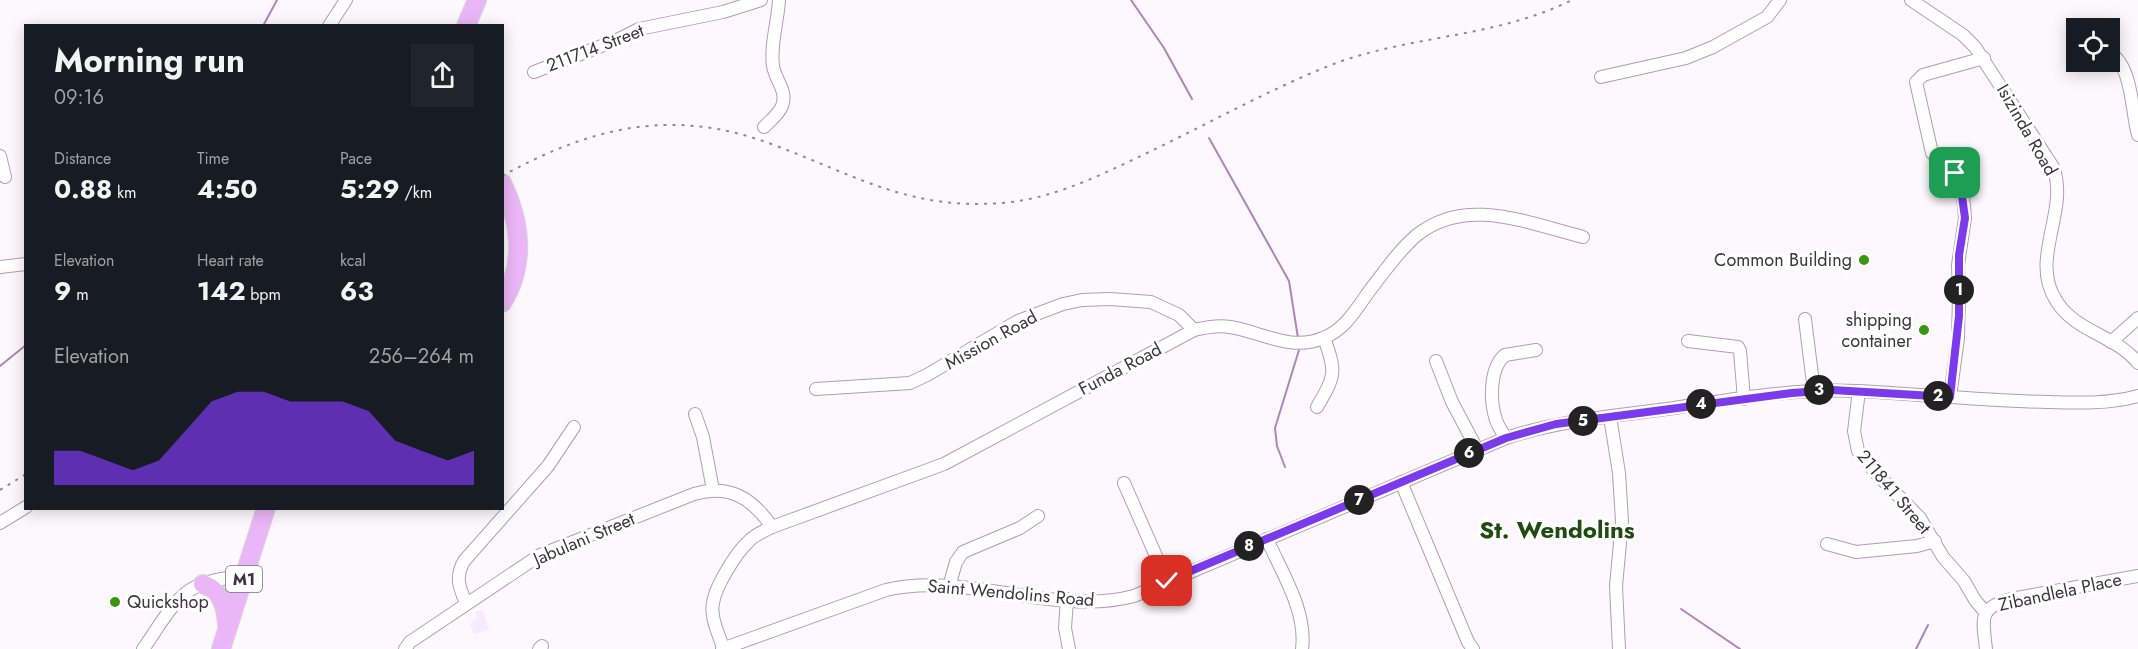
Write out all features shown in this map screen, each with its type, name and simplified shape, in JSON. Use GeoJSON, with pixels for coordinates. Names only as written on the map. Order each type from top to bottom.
{"type":"FeatureCollection","features":[{"type":"Feature","properties":{"kind":"highway"},"geometry":{"type":"LineString","coordinates":[[467,24],[477,0]]}},
{"type":"Feature","properties":{"kind":"highway"},"geometry":{"type":"LineString","coordinates":[[504,186],[515,211],[519,239],[517,266],[510,291],[504,300]]}},
{"type":"Feature","properties":{"kind":"highway","name":"M1"},"geometry":{"type":"LineString","coordinates":[[221,649],[265,510]]}},
{"type":"Feature","properties":{"kind":"highway"},"geometry":{"type":"LineString","coordinates":[[203,584],[212,588],[222,601],[226,609],[227,630]]}},
{"type":"Feature","properties":{"kind":"street"},"geometry":{"type":"LineString","coordinates":[[330,24],[346,0]]}},
{"type":"Feature","properties":{"kind":"street","name":"211714 Street"},"geometry":{"type":"LineString","coordinates":[[534,72],[617,40],[639,29],[723,12],[761,0]]}},
{"type":"Feature","properties":{"kind":"street"},"geometry":{"type":"LineString","coordinates":[[764,127],[779,111],[784,98],[772,64],[779,0]]}},
{"type":"Feature","properties":{"kind":"street"},"geometry":{"type":"LineString","coordinates":[[1601,77],[1686,58],[1713,47],[1767,17],[1780,0]]}},
{"type":"Feature","properties":{"kind":"street","name":"Isizinda Road"},"geometry":{"type":"LineString","coordinates":[[1911,0],[1963,35],[1984,58],[2047,157],[2055,174],[2058,188],[2046,268],[2049,286],[2057,302],[2078,324],[2111,342],[2138,363]]}},
{"type":"Feature","properties":{"kind":"street"},"geometry":{"type":"LineString","coordinates":[[1950,397],[1958,338],[1958,266],[1965,218],[1964,205],[1957,176],[1936,159],[1931,150],[1916,82],[1920,77],[1984,58]]}},
{"type":"Feature","properties":{"kind":"street"},"geometry":{"type":"LineString","coordinates":[[2120,60],[2127,77],[2138,135]]}},
{"type":"Feature","properties":{"kind":"street"},"geometry":{"type":"LineString","coordinates":[[0,156],[5,177]]}},
{"type":"Feature","properties":{"kind":"street","name":"Funda Road"},"geometry":{"type":"LineString","coordinates":[[723,649],[713,618],[712,604],[715,592],[740,550],[748,541],[772,527],[949,461],[1194,330],[1218,326],[1232,327],[1290,343],[1324,338],[1347,321],[1407,244],[1425,230],[1445,219],[1485,214],[1583,237]]}},
{"type":"Feature","properties":{"kind":"street"},"geometry":{"type":"LineString","coordinates":[[0,267],[24,264]]}},
{"type":"Feature","properties":{"kind":"street","name":"Mission Road"},"geometry":{"type":"LineString","coordinates":[[816,389],[910,383],[1018,321],[1063,304],[1082,300],[1110,299],[1150,302],[1179,315],[1194,330]]}},
{"type":"Feature","properties":{"kind":"street"},"geometry":{"type":"LineString","coordinates":[[2111,342],[2138,318]]}},
{"type":"Feature","properties":{"kind":"street"},"geometry":{"type":"LineString","coordinates":[[1805,319],[1814,391]]}},
{"type":"Feature","properties":{"kind":"street"},"geometry":{"type":"LineString","coordinates":[[1317,407],[1328,392],[1331,380],[1332,361],[1324,338]]}},
{"type":"Feature","properties":{"kind":"street"},"geometry":{"type":"LineString","coordinates":[[1688,341],[1738,347],[1744,399]]}},
{"type":"Feature","properties":{"kind":"street"},"geometry":{"type":"LineString","coordinates":[[1506,438],[1497,423],[1494,409],[1493,380],[1496,367],[1505,355],[1536,350]]}},
{"type":"Feature","properties":{"kind":"street"},"geometry":{"type":"LineString","coordinates":[[1436,361],[1452,402],[1477,449]]}},
{"type":"Feature","properties":{"kind":"street","name":"Saint Wendolins Road"},"geometry":{"type":"LineString","coordinates":[[723,649],[886,590],[906,585],[1095,601],[1118,600],[1134,596],[1477,449],[1556,424],[1814,391],[1858,391],[2020,402],[2079,403],[2138,396]]}},
{"type":"Feature","properties":{"kind":"street","name":"211841 Street"},"geometry":{"type":"LineString","coordinates":[[1858,391],[1854,431],[1858,451],[1874,471],[1920,518],[1943,557],[1985,612]]}},
{"type":"Feature","properties":{"kind":"street"},"geometry":{"type":"LineString","coordinates":[[695,414],[713,490]]}},
{"type":"Feature","properties":{"kind":"street"},"geometry":{"type":"LineString","coordinates":[[1610,417],[1622,521],[1616,586],[1619,643],[1612,649]]}},
{"type":"Feature","properties":{"kind":"street"},"geometry":{"type":"LineString","coordinates":[[466,603],[458,578],[464,561],[548,466],[574,427]]}},
{"type":"Feature","properties":{"kind":"street"},"geometry":{"type":"LineString","coordinates":[[1401,482],[1468,642],[1473,649]]}},
{"type":"Feature","properties":{"kind":"street"},"geometry":{"type":"LineString","coordinates":[[1124,483],[1167,581]]}},
{"type":"Feature","properties":{"kind":"street","name":"Jabulani Street"},"geometry":{"type":"LineString","coordinates":[[405,649],[410,642],[466,603],[540,555],[694,494],[713,490],[743,497],[762,513],[772,527]]}},
{"type":"Feature","properties":{"kind":"street"},"geometry":{"type":"LineString","coordinates":[[0,523],[24,508]]}},
{"type":"Feature","properties":{"kind":"street"},"geometry":{"type":"LineString","coordinates":[[949,587],[956,562],[963,552],[1020,528],[1038,516]]}},
{"type":"Feature","properties":{"kind":"street"},"geometry":{"type":"LineString","coordinates":[[1267,539],[1300,613],[1304,638],[1302,649]]}},
{"type":"Feature","properties":{"kind":"street"},"geometry":{"type":"LineString","coordinates":[[1827,544],[1856,552],[1917,546],[1935,541]]}},
{"type":"Feature","properties":{"kind":"street"},"geometry":{"type":"LineString","coordinates":[[143,649],[175,605],[190,590],[203,584],[244,576]]}},
{"type":"Feature","properties":{"kind":"street","name":"Zibandlela Place"},"geometry":{"type":"LineString","coordinates":[[1986,649],[1983,621],[1985,612],[1991,606],[2011,599],[2138,576]]}},
{"type":"Feature","properties":{"kind":"street"},"geometry":{"type":"LineString","coordinates":[[1067,599],[1065,628],[1069,649]]}},
{"type":"Feature","properties":{"kind":"shaded area"},"geometry":{"type":"Polygon","coordinates":[[[483,610],[489,630],[474,634],[470,625],[473,620],[477,619],[475,612],[483,610]]]}},
{"type":"Feature","properties":{"kind":"waterway"},"geometry":{"type":"LineString","coordinates":[[264,24],[277,0]]}},
{"type":"Feature","properties":{"kind":"waterway"},"geometry":{"type":"LineString","coordinates":[[1131,0],[1164,48],[1192,99]]}},
{"type":"Feature","properties":{"kind":"waterway"},"geometry":{"type":"LineString","coordinates":[[1209,138],[1289,281],[1298,338]]}},
{"type":"Feature","properties":{"kind":"waterway"},"geometry":{"type":"LineString","coordinates":[[0,366],[24,347]]}},
{"type":"Feature","properties":{"kind":"waterway"},"geometry":{"type":"LineString","coordinates":[[1285,467],[1277,446],[1275,428],[1299,350]]}},
{"type":"Feature","properties":{"kind":"waterway"},"geometry":{"type":"LineString","coordinates":[[1681,609],[1740,649]]}},
{"type":"Feature","properties":{"kind":"waterway"},"geometry":{"type":"LineString","coordinates":[[1916,649],[1928,625]]}},
{"type":"Feature","properties":{"kind":"railway"},"geometry":{"type":"LineString","coordinates":[[504,175],[569,145],[602,134],[635,127],[668,125],[702,127],[737,133],[774,145],[858,179],[911,196],[969,204],[1021,201],[1040,197],[1094,177],[1284,85],[1331,65],[1361,55],[1513,22],[1572,0]]}},
{"type":"Feature","properties":{"kind":"railway"},"geometry":{"type":"LineString","coordinates":[[0,490],[24,475]]}},
{"type":"Feature","properties":{"kind":"place","name":"Common Building"},"geometry":{"type":"Point","coordinates":[1864,260]}},
{"type":"Feature","properties":{"kind":"place","name":"shipping container"},"geometry":{"type":"Point","coordinates":[1924,330]}},
{"type":"Feature","properties":{"kind":"place","name":"Quickshop"},"geometry":{"type":"Point","coordinates":[115,602]}},
{"type":"Feature","properties":{"kind":"district","name":"St. Wendolins"},"geometry":{"type":"Point","coordinates":[1557,529]}},
{"type":"Feature","properties":{"kind":"route"},"geometry":{"type":"LineString","coordinates":[[1167,581],[1506,438],[1556,424],[1814,391],[1858,391],[1950,397],[1958,338],[1958,266],[1965,218],[1960,182],[1955,173]]}}]}
